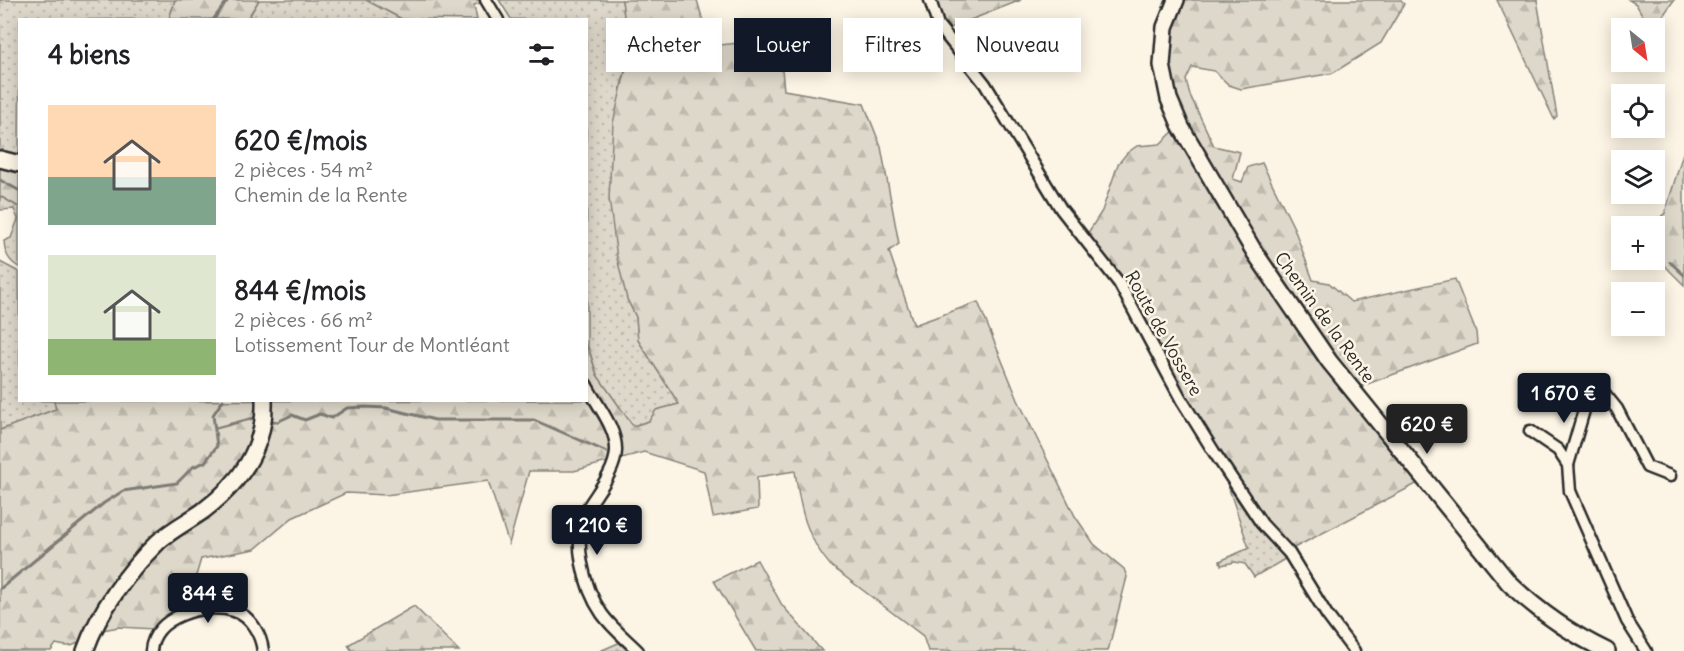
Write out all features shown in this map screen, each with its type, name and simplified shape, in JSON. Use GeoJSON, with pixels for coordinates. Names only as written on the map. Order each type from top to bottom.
{"type":"FeatureCollection","features":[{"type":"Feature","properties":{"kind":"street"},"geometry":{"type":"LineString","coordinates":[[486,0],[497,18]]}},
{"type":"Feature","properties":{"kind":"street","name":"Route de Vossere"},"geometry":{"type":"LineString","coordinates":[[930,0],[939,25],[985,84],[1061,209],[1119,283],[1214,453],[1262,524],[1289,553],[1327,615],[1354,651]]}},
{"type":"Feature","properties":{"kind":"street","name":"Chemin de la Rente"},"geometry":{"type":"LineString","coordinates":[[1176,0],[1162,45],[1162,65],[1169,99],[1181,127],[1272,278],[1349,387],[1509,582],[1538,610],[1577,637],[1607,651]]}},
{"type":"Feature","properties":{"kind":"street"},"geometry":{"type":"LineString","coordinates":[[0,159],[18,164]]}},
{"type":"Feature","properties":{"kind":"street"},"geometry":{"type":"LineString","coordinates":[[588,387],[608,422],[616,453],[611,469],[582,520],[579,536],[583,564],[593,598],[603,615],[638,651]]}},
{"type":"Feature","properties":{"kind":"street"},"geometry":{"type":"LineString","coordinates":[[1646,651],[1627,621],[1570,491],[1568,465],[1589,393],[1604,393],[1617,409],[1647,467],[1670,476]]}},
{"type":"Feature","properties":{"kind":"street"},"geometry":{"type":"LineString","coordinates":[[85,651],[98,622],[134,568],[160,540],[203,511],[241,475],[260,444],[264,402]]}},
{"type":"Feature","properties":{"kind":"street"},"geometry":{"type":"LineString","coordinates":[[1530,431],[1558,450],[1568,465]]}},
{"type":"Feature","properties":{"kind":"street"},"geometry":{"type":"LineString","coordinates":[[150,651],[154,635],[167,621],[178,615],[212,609],[234,611],[242,615],[256,629],[263,651]]}},
{"type":"Feature","properties":{"kind":"green space"},"geometry":{"type":"Polygon","coordinates":[[[0,0],[175,0],[169,18],[18,18],[18,158],[0,152],[0,0]]]}},
{"type":"Feature","properties":{"kind":"green space"},"geometry":{"type":"Polygon","coordinates":[[[175,0],[259,0],[248,18],[169,18],[175,0]]]}},
{"type":"Feature","properties":{"kind":"green space"},"geometry":{"type":"Polygon","coordinates":[[[259,0],[366,0],[400,18],[248,18],[259,0]]]}},
{"type":"Feature","properties":{"kind":"green space"},"geometry":{"type":"Polygon","coordinates":[[[366,0],[489,0],[474,5],[477,18],[400,18],[366,0]]]}},
{"type":"Feature","properties":{"kind":"green space"},"geometry":{"type":"Polygon","coordinates":[[[499,0],[622,0],[624,18],[606,18],[606,72],[625,72],[620,90],[627,299],[636,317],[638,340],[679,404],[657,410],[649,421],[633,426],[597,375],[588,347],[588,18],[510,18],[499,0]]]}},
{"type":"Feature","properties":{"kind":"green space"},"geometry":{"type":"Polygon","coordinates":[[[622,0],[697,0],[702,18],[624,18],[622,0]]]}},
{"type":"Feature","properties":{"kind":"green space"},"geometry":{"type":"Polygon","coordinates":[[[934,0],[1021,0],[975,18],[955,18],[955,26],[950,28],[940,17],[934,0]]]}},
{"type":"Feature","properties":{"kind":"green space"},"geometry":{"type":"Polygon","coordinates":[[[1184,0],[1400,0],[1404,4],[1381,43],[1333,73],[1241,89],[1229,85],[1214,71],[1192,67],[1186,80],[1190,95],[1214,146],[1240,152],[1233,179],[1242,182],[1248,167],[1262,163],[1294,228],[1313,280],[1329,283],[1351,302],[1455,279],[1476,332],[1477,344],[1356,388],[1214,175],[1187,127],[1172,82],[1170,58],[1172,34],[1184,0]]]}},
{"type":"Feature","properties":{"kind":"green space"},"geometry":{"type":"Polygon","coordinates":[[[1497,0],[1537,0],[1557,116],[1554,119],[1497,0]]]}},
{"type":"Feature","properties":{"kind":"green space"},"geometry":{"type":"Polygon","coordinates":[[[1629,0],[1674,0],[1661,18],[1644,18],[1636,4],[1629,0]]]}},
{"type":"Feature","properties":{"kind":"green space"},"geometry":{"type":"Polygon","coordinates":[[[734,44],[734,72],[782,72],[784,90],[864,104],[881,147],[899,244],[889,251],[914,325],[978,302],[1018,400],[1075,516],[1094,544],[1124,569],[1127,577],[1108,651],[928,651],[923,636],[831,566],[822,555],[806,522],[795,471],[757,477],[758,509],[713,517],[704,471],[644,452],[574,471],[529,471],[509,544],[488,481],[386,495],[346,493],[292,518],[255,549],[201,559],[190,596],[154,629],[119,627],[86,633],[77,644],[66,646],[56,644],[51,651],[0,651],[0,430],[56,409],[54,402],[588,402],[588,347],[597,375],[633,426],[649,421],[656,410],[679,404],[638,340],[636,317],[627,299],[617,258],[609,198],[613,123],[625,72],[722,72],[722,45],[734,44]]]}},
{"type":"Feature","properties":{"kind":"green space"},"geometry":{"type":"Polygon","coordinates":[[[1176,129],[1264,274],[1422,481],[1292,549],[1262,515],[1221,459],[1117,274],[1086,236],[1102,211],[1118,164],[1127,153],[1137,146],[1160,144],[1176,129]]]}},
{"type":"Feature","properties":{"kind":"green space"},"geometry":{"type":"Polygon","coordinates":[[[1684,150],[1684,285],[1665,266],[1665,216],[1662,216],[1665,213],[1684,150]]]}},
{"type":"Feature","properties":{"kind":"green space"},"geometry":{"type":"Polygon","coordinates":[[[0,164],[18,170],[18,206],[0,196],[0,164]]]}},
{"type":"Feature","properties":{"kind":"green space"},"geometry":{"type":"Polygon","coordinates":[[[0,196],[18,206],[18,219],[14,209],[0,210],[0,196]]]}},
{"type":"Feature","properties":{"kind":"green space"},"geometry":{"type":"Polygon","coordinates":[[[18,219],[18,266],[12,262],[5,249],[4,241],[11,238],[18,219]]]}},
{"type":"Feature","properties":{"kind":"green space"},"geometry":{"type":"Polygon","coordinates":[[[0,262],[18,271],[18,402],[54,402],[56,409],[0,430],[0,262]]]}},
{"type":"Feature","properties":{"kind":"green space"},"geometry":{"type":"Polygon","coordinates":[[[1228,486],[1256,527],[1285,559],[1254,577],[1245,564],[1235,562],[1221,565],[1220,561],[1249,548],[1228,486]]]}},
{"type":"Feature","properties":{"kind":"green space"},"geometry":{"type":"Polygon","coordinates":[[[757,560],[782,605],[822,651],[756,651],[714,581],[757,560]]]}},
{"type":"Feature","properties":{"kind":"green space"},"geometry":{"type":"Polygon","coordinates":[[[414,606],[459,651],[352,651],[348,645],[414,606]]]}},
{"type":"Feature","properties":{"kind":"green space"},"geometry":{"type":"Polygon","coordinates":[[[623,641],[631,651],[600,651],[623,641]]]}},
{"type":"Feature","properties":{"kind":"waterway"},"geometry":{"type":"LineString","coordinates":[[214,18],[228,0]]}},
{"type":"Feature","properties":{"kind":"waterway"},"geometry":{"type":"LineString","coordinates":[[0,180],[18,190]]}},
{"type":"Feature","properties":{"kind":"waterway"},"geometry":{"type":"LineString","coordinates":[[1670,262],[1684,275]]}},
{"type":"Feature","properties":{"kind":"waterway"},"geometry":{"type":"LineString","coordinates":[[0,589],[104,503],[123,491],[177,483],[193,467],[205,462],[217,446],[213,415],[222,402]]}},
{"type":"Feature","properties":{"kind":"waterway"},"geometry":{"type":"LineString","coordinates":[[269,420],[277,422],[292,415],[305,420],[320,414],[332,418],[347,408],[365,407],[386,408],[435,420],[534,420],[607,452]]}},
{"type":"Feature","properties":{"kind":"waterway"},"geometry":{"type":"LineString","coordinates":[[216,428],[254,418]]}}]}
